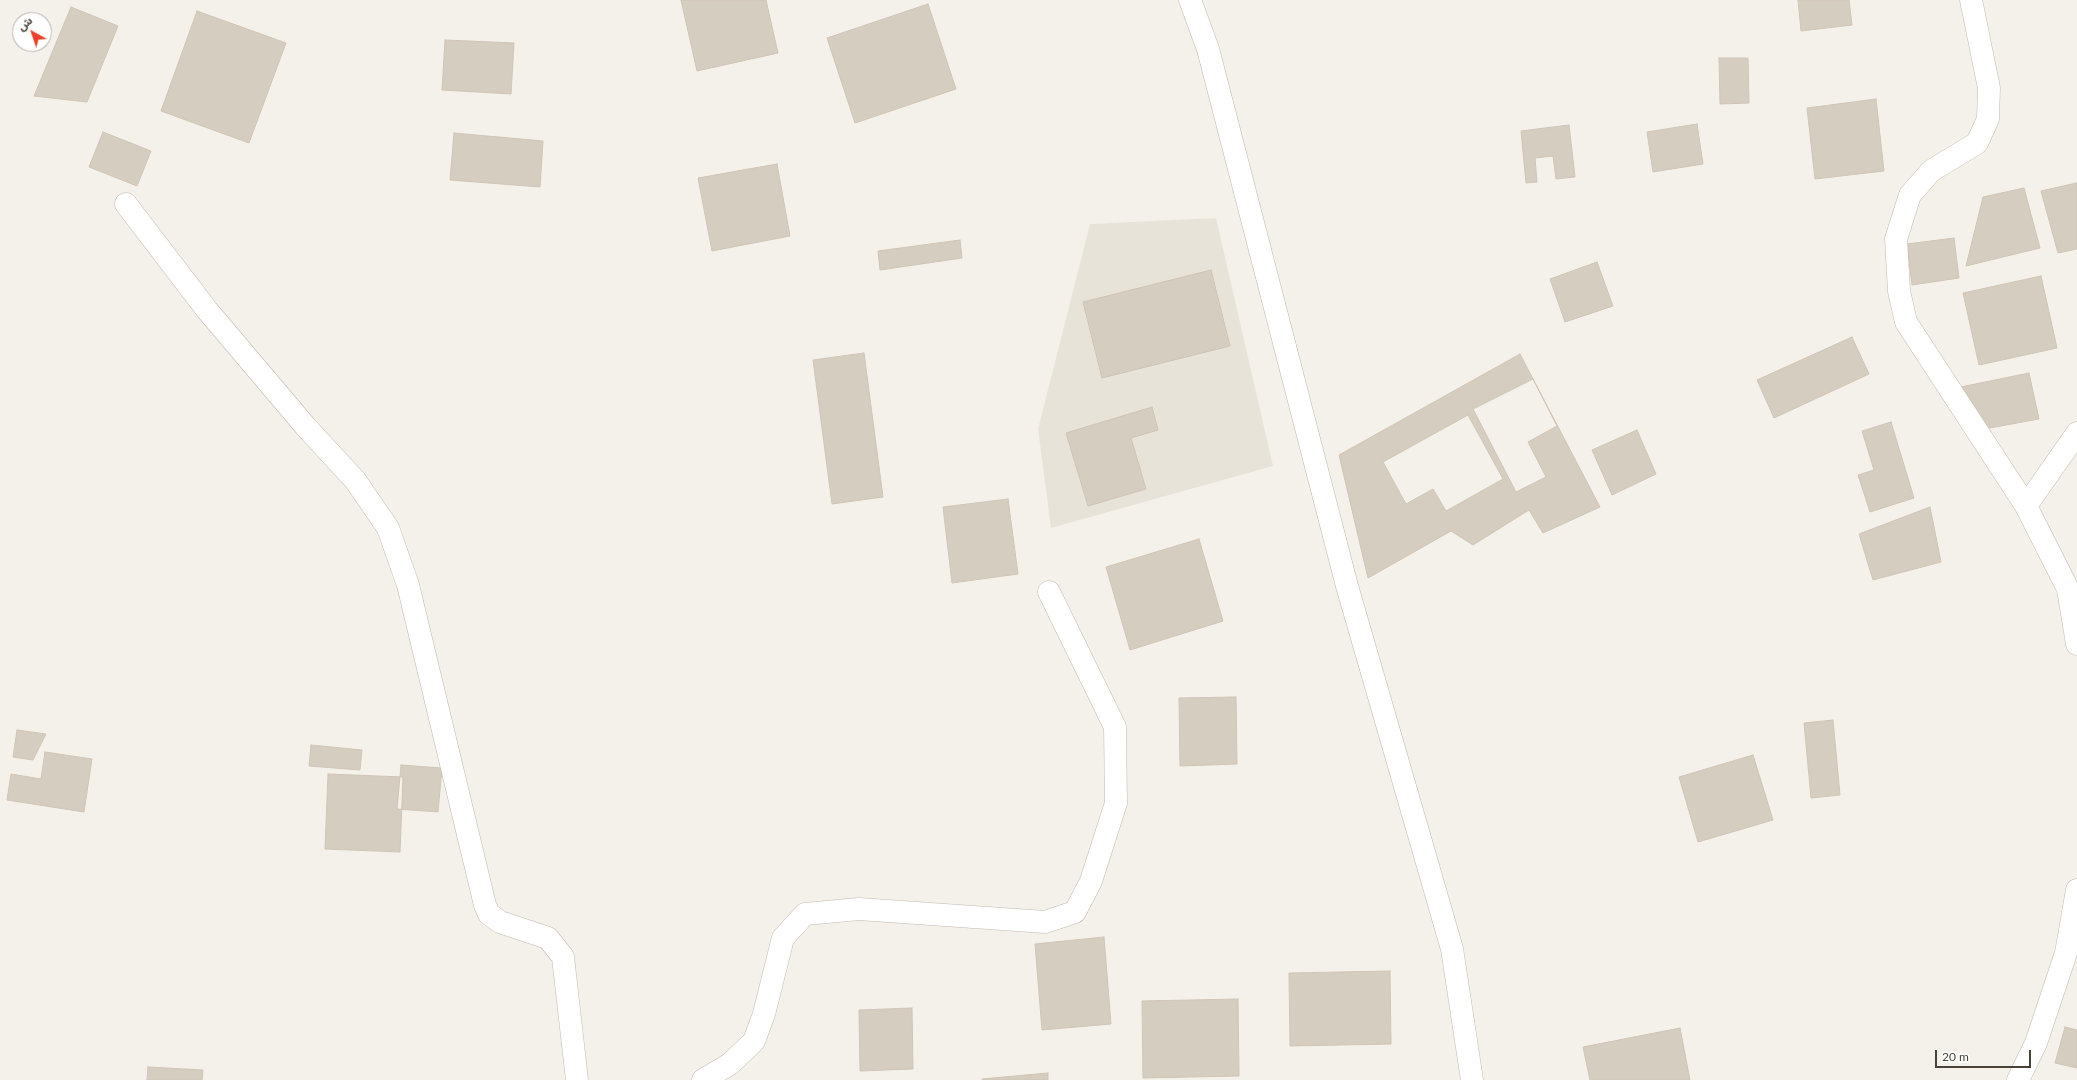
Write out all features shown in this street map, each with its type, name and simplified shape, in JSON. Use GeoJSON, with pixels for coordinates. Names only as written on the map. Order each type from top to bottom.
{"type":"FeatureCollection","features":[{"type":"Feature","properties":{"kind":"street"},"geometry":{"type":"LineString","coordinates":[[1190,0],[1208,49],[1347,586],[1452,949],[1472,1080]]}},
{"type":"Feature","properties":{"kind":"street"},"geometry":{"type":"LineString","coordinates":[[1971,0],[1989,88],[1988,119],[1977,143],[1931,171],[1910,195],[1896,239],[1899,291],[1906,322],[2026,506],[2072,588],[2077,644]]}},
{"type":"Feature","properties":{"kind":"street"},"geometry":{"type":"LineString","coordinates":[[126,204],[207,310],[306,426],[355,480],[388,528],[408,585],[485,905],[489,914],[500,922],[548,938],[563,957],[577,1080]]}},
{"type":"Feature","properties":{"kind":"street"},"geometry":{"type":"LineString","coordinates":[[2026,506],[2077,433]]}},
{"type":"Feature","properties":{"kind":"street"},"geometry":{"type":"LineString","coordinates":[[703,1080],[730,1064],[754,1041],[764,1014],[783,938],[805,914],[859,909],[1045,922],[1075,912],[1091,881],[1116,803],[1115,727],[1049,592]]}},
{"type":"Feature","properties":{"kind":"street"},"geometry":{"type":"LineString","coordinates":[[2018,1080],[2036,1043],[2066,953],[2077,890]]}},
{"type":"Feature","properties":{"kind":"shaded area"},"geometry":{"type":"Polygon","coordinates":[[[1216,218],[1273,466],[1051,528],[1038,429],[1090,224],[1216,218]]]}},
{"type":"Feature","properties":{"kind":"building"},"geometry":{"type":"Polygon","coordinates":[[[681,0],[766,0],[778,53],[697,71],[681,0]]]}},
{"type":"Feature","properties":{"kind":"building"},"geometry":{"type":"Polygon","coordinates":[[[1798,0],[1849,0],[1852,25],[1801,31],[1798,0]]]}},
{"type":"Feature","properties":{"kind":"building"},"geometry":{"type":"Polygon","coordinates":[[[928,4],[956,89],[855,123],[827,38],[928,4]]]}},
{"type":"Feature","properties":{"kind":"building"},"geometry":{"type":"Polygon","coordinates":[[[71,7],[118,26],[87,102],[34,96],[71,7]]]}},
{"type":"Feature","properties":{"kind":"building"},"geometry":{"type":"Polygon","coordinates":[[[197,11],[286,43],[249,143],[161,111],[197,11]]]}},
{"type":"Feature","properties":{"kind":"building"},"geometry":{"type":"Polygon","coordinates":[[[445,40],[514,43],[511,94],[442,90],[445,40]]]}},
{"type":"Feature","properties":{"kind":"building"},"geometry":{"type":"Polygon","coordinates":[[[1719,58],[1748,58],[1749,103],[1720,104],[1719,58]]]}},
{"type":"Feature","properties":{"kind":"building"},"geometry":{"type":"Polygon","coordinates":[[[1876,99],[1884,171],[1815,179],[1807,108],[1876,99]]]}},
{"type":"Feature","properties":{"kind":"building"},"geometry":{"type":"Polygon","coordinates":[[[1697,124],[1703,164],[1653,172],[1647,132],[1697,124]]]}},
{"type":"Feature","properties":{"kind":"building"},"geometry":{"type":"Polygon","coordinates":[[[1569,125],[1575,177],[1556,179],[1553,156],[1535,158],[1537,182],[1526,183],[1521,131],[1569,125]]]}},
{"type":"Feature","properties":{"kind":"building"},"geometry":{"type":"Polygon","coordinates":[[[103,132],[151,151],[137,186],[89,167],[103,132]]]}},
{"type":"Feature","properties":{"kind":"building"},"geometry":{"type":"Polygon","coordinates":[[[454,133],[543,141],[540,187],[450,180],[454,133]]]}},
{"type":"Feature","properties":{"kind":"building"},"geometry":{"type":"Polygon","coordinates":[[[777,164],[790,236],[712,251],[698,178],[777,164]]]}},
{"type":"Feature","properties":{"kind":"building"},"geometry":{"type":"Polygon","coordinates":[[[2077,183],[2077,249],[2058,253],[2041,191],[2077,183]]]}},
{"type":"Feature","properties":{"kind":"building"},"geometry":{"type":"Polygon","coordinates":[[[2024,188],[2040,248],[1966,266],[1983,197],[2024,188]]]}},
{"type":"Feature","properties":{"kind":"building"},"geometry":{"type":"Polygon","coordinates":[[[1954,238],[1959,278],[1912,285],[1907,244],[1954,238]]]}},
{"type":"Feature","properties":{"kind":"building"},"geometry":{"type":"Polygon","coordinates":[[[960,240],[962,258],[880,270],[878,251],[960,240]]]}},
{"type":"Feature","properties":{"kind":"building"},"geometry":{"type":"Polygon","coordinates":[[[1597,262],[1613,306],[1565,322],[1550,279],[1597,262]]]}},
{"type":"Feature","properties":{"kind":"building"},"geometry":{"type":"Polygon","coordinates":[[[1211,270],[1230,346],[1102,378],[1083,302],[1211,270]]]}},
{"type":"Feature","properties":{"kind":"building"},"geometry":{"type":"Polygon","coordinates":[[[2041,276],[2057,348],[1979,365],[1963,293],[2041,276]]]}},
{"type":"Feature","properties":{"kind":"building"},"geometry":{"type":"Polygon","coordinates":[[[1852,337],[1869,374],[1774,418],[1757,380],[1852,337]]]}},
{"type":"Feature","properties":{"kind":"building"},"geometry":{"type":"Polygon","coordinates":[[[864,353],[883,497],[832,504],[813,360],[864,353]]]}},
{"type":"Feature","properties":{"kind":"building"},"geometry":{"type":"Polygon","coordinates":[[[1520,354],[1600,507],[1543,533],[1529,510],[1473,545],[1451,531],[1368,578],[1339,455],[1520,354]]]}},
{"type":"Feature","properties":{"kind":"building"},"geometry":{"type":"Polygon","coordinates":[[[2029,373],[2039,419],[1984,429],[1956,388],[2029,373]]]}},
{"type":"Feature","properties":{"kind":"building"},"geometry":{"type":"Polygon","coordinates":[[[1533,379],[1557,426],[1528,442],[1546,477],[1516,492],[1473,409],[1533,379]]]}},
{"type":"Feature","properties":{"kind":"building"},"geometry":{"type":"Polygon","coordinates":[[[1152,407],[1158,430],[1131,438],[1146,489],[1088,506],[1066,433],[1152,407]]]}},
{"type":"Feature","properties":{"kind":"building"},"geometry":{"type":"Polygon","coordinates":[[[1468,415],[1503,479],[1446,511],[1433,489],[1406,504],[1383,462],[1468,415]]]}},
{"type":"Feature","properties":{"kind":"building"},"geometry":{"type":"Polygon","coordinates":[[[1891,422],[1914,498],[1870,512],[1858,475],[1874,470],[1862,431],[1891,422]]]}},
{"type":"Feature","properties":{"kind":"building"},"geometry":{"type":"Polygon","coordinates":[[[1637,430],[1656,474],[1612,495],[1592,450],[1637,430]]]}},
{"type":"Feature","properties":{"kind":"building"},"geometry":{"type":"Polygon","coordinates":[[[1008,499],[1018,574],[952,583],[943,507],[1008,499]]]}},
{"type":"Feature","properties":{"kind":"building"},"geometry":{"type":"Polygon","coordinates":[[[1930,507],[1941,562],[1873,580],[1859,534],[1930,507]]]}},
{"type":"Feature","properties":{"kind":"building"},"geometry":{"type":"Polygon","coordinates":[[[1199,539],[1223,621],[1130,650],[1106,567],[1199,539]]]}},
{"type":"Feature","properties":{"kind":"building"},"geometry":{"type":"Polygon","coordinates":[[[1236,697],[1237,764],[1180,766],[1179,698],[1236,697]]]}},
{"type":"Feature","properties":{"kind":"building"},"geometry":{"type":"Polygon","coordinates":[[[1833,720],[1840,795],[1811,798],[1804,723],[1833,720]]]}},
{"type":"Feature","properties":{"kind":"building"},"geometry":{"type":"Polygon","coordinates":[[[17,730],[46,734],[33,760],[13,757],[17,730]]]}},
{"type":"Feature","properties":{"kind":"building"},"geometry":{"type":"Polygon","coordinates":[[[311,745],[362,750],[360,770],[309,766],[311,745]]]}},
{"type":"Feature","properties":{"kind":"building"},"geometry":{"type":"Polygon","coordinates":[[[45,752],[92,759],[84,812],[7,800],[11,774],[41,779],[45,752]]]}},
{"type":"Feature","properties":{"kind":"building"},"geometry":{"type":"Polygon","coordinates":[[[1753,755],[1773,820],[1698,842],[1679,777],[1753,755]]]}},
{"type":"Feature","properties":{"kind":"building"},"geometry":{"type":"Polygon","coordinates":[[[401,765],[442,768],[438,812],[397,809],[401,765]]]}},
{"type":"Feature","properties":{"kind":"building"},"geometry":{"type":"Polygon","coordinates":[[[328,774],[403,777],[400,852],[325,849],[328,774]]]}},
{"type":"Feature","properties":{"kind":"building"},"geometry":{"type":"Polygon","coordinates":[[[1104,937],[1111,1024],[1042,1030],[1035,944],[1104,937]]]}},
{"type":"Feature","properties":{"kind":"building"},"geometry":{"type":"Polygon","coordinates":[[[1390,971],[1391,1044],[1290,1046],[1289,973],[1390,971]]]}},
{"type":"Feature","properties":{"kind":"building"},"geometry":{"type":"Polygon","coordinates":[[[1238,999],[1239,1076],[1143,1078],[1142,1001],[1238,999]]]}},
{"type":"Feature","properties":{"kind":"building"},"geometry":{"type":"Polygon","coordinates":[[[912,1008],[913,1069],[860,1071],[859,1010],[912,1008]]]}},
{"type":"Feature","properties":{"kind":"building"},"geometry":{"type":"Polygon","coordinates":[[[2065,1027],[2077,1030],[2077,1068],[2055,1063],[2065,1027]]]}},
{"type":"Feature","properties":{"kind":"building"},"geometry":{"type":"Polygon","coordinates":[[[1680,1028],[1690,1080],[1590,1080],[1583,1047],[1680,1028]]]}},
{"type":"Feature","properties":{"kind":"building"},"geometry":{"type":"Polygon","coordinates":[[[148,1067],[203,1070],[202,1080],[147,1080],[148,1067]]]}},
{"type":"Feature","properties":{"kind":"building"},"geometry":{"type":"Polygon","coordinates":[[[1048,1073],[1048,1080],[982,1080],[982,1079],[1048,1073]]]}}]}
